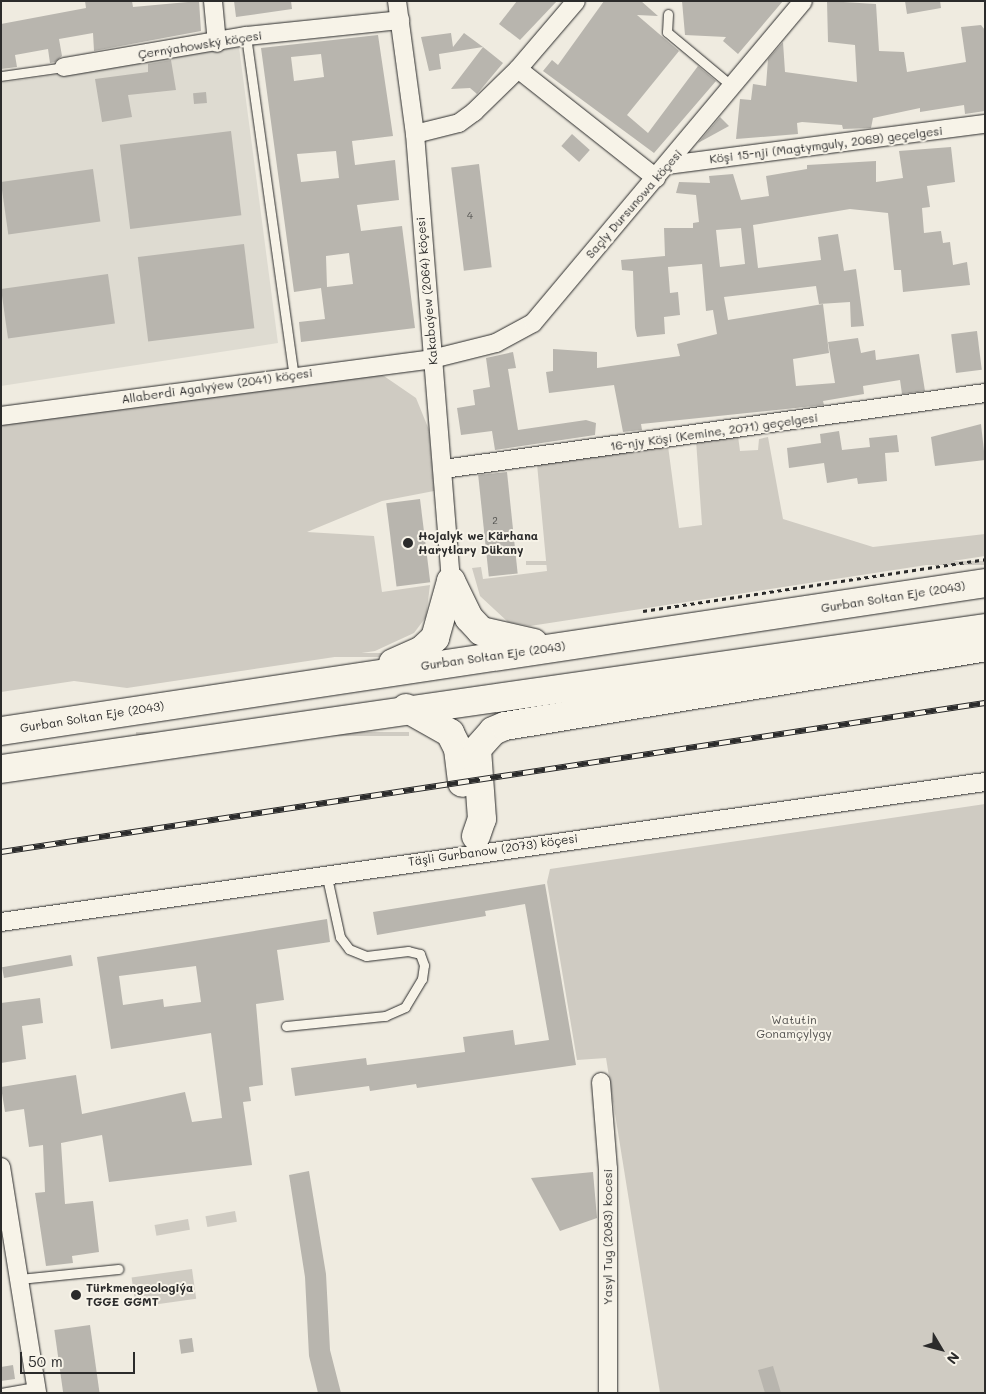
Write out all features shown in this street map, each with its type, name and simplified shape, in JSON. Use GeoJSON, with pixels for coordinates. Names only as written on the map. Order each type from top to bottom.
{"type":"FeatureCollection","features":[{"type":"Feature","properties":{"kind":"highway"},"geometry":{"type":"LineString","coordinates":[[451,581],[469,618],[481,631],[560,648]]}},
{"type":"Feature","properties":{"kind":"highway"},"geometry":{"type":"LineString","coordinates":[[375,672],[422,650],[435,638],[451,581]]}},
{"type":"Feature","properties":{"kind":"highway","name":"Gurban Soltan Eje (2043)"},"geometry":{"type":"LineString","coordinates":[[1,731],[375,672],[560,648],[985,583]]}},
{"type":"Feature","properties":{"kind":"highway"},"geometry":{"type":"LineString","coordinates":[[1,769],[406,708],[985,628]]}},
{"type":"Feature","properties":{"kind":"highway"},"geometry":{"type":"LineString","coordinates":[[478,845],[482,819],[477,749],[492,731],[504,726],[985,648]]}},
{"type":"Feature","properties":{"kind":"highway"},"geometry":{"type":"LineString","coordinates":[[406,708],[450,733],[458,749],[467,821],[478,845]]}},
{"type":"Feature","properties":{"kind":"street"},"geometry":{"type":"LineString","coordinates":[[213,1],[217,43]]}},
{"type":"Feature","properties":{"kind":"street","name":"Kakabaýew (2064) köçesi"},"geometry":{"type":"LineString","coordinates":[[397,1],[415,134],[432,359],[444,469],[451,581]]}},
{"type":"Feature","properties":{"kind":"street"},"geometry":{"type":"LineString","coordinates":[[415,134],[459,123],[518,69],[576,1]]}},
{"type":"Feature","properties":{"kind":"street","name":"Saçly Dursunowa köçesi"},"geometry":{"type":"LineString","coordinates":[[432,359],[496,343],[533,323],[662,172],[803,1]]}},
{"type":"Feature","properties":{"kind":"street","name":"Çernýahowský köçesi"},"geometry":{"type":"LineString","coordinates":[[64,67],[217,43],[246,36],[400,20]]}},
{"type":"Feature","properties":{"kind":"street"},"geometry":{"type":"LineString","coordinates":[[518,69],[662,172]]}},
{"type":"Feature","properties":{"kind":"street","name":"Köşi 15-nji (Magtymguly, 2069) geçelgesi"},"geometry":{"type":"LineString","coordinates":[[662,172],[985,124]]}},
{"type":"Feature","properties":{"kind":"street","name":"Allaberdi Agalyýew (2041) köçesi"},"geometry":{"type":"LineString","coordinates":[[1,416],[432,359]]}},
{"type":"Feature","properties":{"kind":"street","name":"16-njy Köşi (Kemine, 2071) geçelgesi"},"geometry":{"type":"LineString","coordinates":[[444,469],[985,393]]}},
{"type":"Feature","properties":{"kind":"street","name":"Täşli Gurbanow (2073) köçesi"},"geometry":{"type":"LineString","coordinates":[[1,922],[326,873],[478,845],[985,782]]}},
{"type":"Feature","properties":{"kind":"street","name":"Yasyl Tug (2083) kocesi"},"geometry":{"type":"LineString","coordinates":[[601,1082],[608,1169],[608,1393]]}},
{"type":"Feature","properties":{"kind":"street"},"geometry":{"type":"LineString","coordinates":[[1,1167],[36,1390]]}},
{"type":"Feature","properties":{"kind":"lane"},"geometry":{"type":"LineString","coordinates":[[668,14],[666,32],[733,87]]}},
{"type":"Feature","properties":{"kind":"lane"},"geometry":{"type":"LineString","coordinates":[[246,36],[294,376]]}},
{"type":"Feature","properties":{"kind":"lane","name":"Çernýahowský köçesi"},"geometry":{"type":"LineString","coordinates":[[1,76],[64,67]]}},
{"type":"Feature","properties":{"kind":"lane"},"geometry":{"type":"LineString","coordinates":[[286,1026],[385,1016],[405,1007],[422,980],[424,965],[420,954],[408,951],[366,956],[349,949],[340,937],[326,873]]}},
{"type":"Feature","properties":{"kind":"lane"},"geometry":{"type":"LineString","coordinates":[[18,1279],[118,1269]]}},
{"type":"Feature","properties":{"kind":"lane"},"geometry":{"type":"LineString","coordinates":[[1,1393],[36,1390]]}},
{"type":"Feature","properties":{"kind":"path"},"geometry":{"type":"LineString","coordinates":[[636,612],[985,558]]}},
{"type":"Feature","properties":{"kind":"shaded area"},"geometry":{"type":"Polygon","coordinates":[[[239,47],[278,343],[1,386],[1,83],[239,47]]]}},
{"type":"Feature","properties":{"kind":"green space"},"geometry":{"type":"Polygon","coordinates":[[[381,374],[416,398],[429,430],[434,491],[382,501],[307,532],[374,536],[382,592],[430,585],[426,617],[414,633],[375,651],[127,688],[74,681],[1,692],[1,424],[381,374]]]}},
{"type":"Feature","properties":{"kind":"green space"},"geometry":{"type":"Polygon","coordinates":[[[738,436],[740,451],[758,450],[759,439],[768,437],[783,519],[873,547],[985,534],[985,556],[530,626],[508,622],[480,596],[472,568],[481,567],[483,579],[547,571],[537,464],[668,446],[679,528],[702,525],[696,440],[738,436]]]}},
{"type":"Feature","properties":{"kind":"green space"},"geometry":{"type":"Polygon","coordinates":[[[526,561],[985,561],[985,565],[526,565],[526,561]]]}},
{"type":"Feature","properties":{"kind":"green space"},"geometry":{"type":"Polygon","coordinates":[[[127,653],[387,653],[387,657],[127,657],[127,653]]]}},
{"type":"Feature","properties":{"kind":"green space"},"geometry":{"type":"Polygon","coordinates":[[[985,658],[985,662],[954,668],[520,735],[985,658]]]}},
{"type":"Feature","properties":{"kind":"green space"},"geometry":{"type":"Polygon","coordinates":[[[136,732],[409,732],[409,736],[136,736],[136,732]]]}},
{"type":"Feature","properties":{"kind":"green space","name":"Watutin Gonamçylygy"},"geometry":{"type":"Polygon","coordinates":[[[985,804],[985,1393],[660,1393],[606,1058],[577,1060],[547,882],[550,869],[985,804]]]}},
{"type":"Feature","properties":{"kind":"green space"},"geometry":{"type":"Polygon","coordinates":[[[235,1211],[237,1222],[207,1227],[205,1216],[235,1211]]]}},
{"type":"Feature","properties":{"kind":"green space"},"geometry":{"type":"Polygon","coordinates":[[[188,1219],[190,1230],[156,1236],[155,1225],[188,1219]]]}},
{"type":"Feature","properties":{"kind":"green space"},"geometry":{"type":"Polygon","coordinates":[[[192,1269],[196,1299],[136,1307],[132,1277],[192,1269]]]}},
{"type":"Feature","properties":{"kind":"building"},"geometry":{"type":"Polygon","coordinates":[[[85,1],[132,1],[133,7],[199,1],[201,31],[94,51],[93,33],[59,39],[62,56],[55,62],[50,63],[48,49],[15,55],[17,67],[1,69],[1,24],[86,8],[85,1]]]}},
{"type":"Feature","properties":{"kind":"building"},"geometry":{"type":"Polygon","coordinates":[[[234,1],[291,1],[292,9],[236,17],[234,1]]]}},
{"type":"Feature","properties":{"kind":"building"},"geometry":{"type":"Polygon","coordinates":[[[517,1],[557,1],[520,40],[499,24],[517,1]]]}},
{"type":"Feature","properties":{"kind":"building"},"geometry":{"type":"Polygon","coordinates":[[[604,1],[641,1],[658,16],[637,15],[679,51],[627,115],[648,133],[698,66],[716,81],[654,153],[543,71],[552,60],[558,65],[604,1]]]}},
{"type":"Feature","properties":{"kind":"building"},"geometry":{"type":"Polygon","coordinates":[[[682,1],[783,1],[738,54],[723,41],[726,37],[685,35],[682,1]]]}},
{"type":"Feature","properties":{"kind":"building"},"geometry":{"type":"Polygon","coordinates":[[[827,1],[876,4],[879,51],[904,52],[907,72],[966,62],[961,27],[981,25],[985,30],[985,111],[965,114],[964,105],[920,112],[920,108],[873,118],[871,128],[843,129],[842,125],[802,122],[797,123],[798,134],[736,139],[740,99],[751,100],[753,84],[766,86],[768,59],[783,42],[785,72],[857,82],[855,45],[828,42],[827,1]]]}},
{"type":"Feature","properties":{"kind":"building"},"geometry":{"type":"Polygon","coordinates":[[[905,1],[940,1],[941,8],[907,14],[905,1]]]}},
{"type":"Feature","properties":{"kind":"building"},"geometry":{"type":"Polygon","coordinates":[[[451,33],[453,47],[464,33],[483,47],[439,54],[441,69],[429,71],[421,37],[451,33]]]}},
{"type":"Feature","properties":{"kind":"building"},"geometry":{"type":"Polygon","coordinates":[[[378,35],[393,136],[352,141],[355,165],[395,160],[399,200],[357,205],[361,231],[402,226],[415,328],[301,342],[299,322],[325,319],[321,288],[294,292],[261,48],[378,35]],[[321,54],[291,57],[294,81],[324,77],[321,54]],[[336,151],[297,154],[301,182],[339,178],[336,151]],[[349,253],[326,256],[327,287],[353,284],[349,253]]]}},
{"type":"Feature","properties":{"kind":"building"},"geometry":{"type":"Polygon","coordinates":[[[483,47],[503,63],[477,94],[470,88],[451,89],[483,47]]]}},
{"type":"Feature","properties":{"kind":"building"},"geometry":{"type":"Polygon","coordinates":[[[171,60],[176,90],[128,95],[132,117],[102,122],[95,79],[148,72],[148,64],[171,60]]]}},
{"type":"Feature","properties":{"kind":"building"},"geometry":{"type":"Polygon","coordinates":[[[206,92],[207,103],[194,104],[193,93],[206,92]]]}},
{"type":"Feature","properties":{"kind":"building"},"geometry":{"type":"Polygon","coordinates":[[[720,117],[729,126],[698,143],[720,117]]]}},
{"type":"Feature","properties":{"kind":"building"},"geometry":{"type":"Polygon","coordinates":[[[231,131],[241,215],[130,229],[120,145],[231,131]]]}},
{"type":"Feature","properties":{"kind":"building"},"geometry":{"type":"Polygon","coordinates":[[[572,134],[590,150],[579,162],[561,146],[572,134]]]}},
{"type":"Feature","properties":{"kind":"building"},"geometry":{"type":"Polygon","coordinates":[[[951,147],[955,182],[927,186],[930,207],[922,208],[924,233],[941,231],[943,243],[950,242],[953,265],[967,262],[970,285],[903,292],[901,270],[894,270],[888,213],[850,209],[753,225],[758,268],[821,260],[818,237],[838,234],[844,271],[856,269],[864,326],[851,327],[850,302],[819,304],[816,286],[724,297],[728,320],[823,304],[829,353],[793,359],[796,386],[835,383],[828,342],[858,338],[861,353],[875,350],[876,360],[919,354],[925,391],[902,394],[900,380],[863,386],[864,394],[823,401],[824,405],[641,424],[642,430],[623,432],[614,385],[549,393],[546,372],[553,371],[553,349],[597,352],[597,368],[680,356],[677,344],[717,334],[713,310],[706,311],[702,264],[668,267],[670,293],[678,292],[680,315],[664,317],[665,334],[637,337],[633,271],[622,270],[621,260],[665,256],[664,228],[693,228],[693,223],[699,222],[696,195],[676,193],[679,182],[710,183],[709,176],[733,174],[741,200],[769,196],[766,176],[807,169],[807,165],[876,161],[876,182],[903,178],[899,151],[951,147]],[[741,228],[716,230],[720,267],[745,264],[741,228]]]}},
{"type":"Feature","properties":{"kind":"building"},"geometry":{"type":"Polygon","coordinates":[[[479,164],[492,267],[464,271],[451,167],[479,164]]]}},
{"type":"Feature","properties":{"kind":"building"},"geometry":{"type":"Polygon","coordinates":[[[93,169],[100,221],[8,234],[1,182],[93,169]]]}},
{"type":"Feature","properties":{"kind":"building"},"geometry":{"type":"Polygon","coordinates":[[[244,244],[254,328],[148,341],[138,257],[244,244]]]}},
{"type":"Feature","properties":{"kind":"building"},"geometry":{"type":"Polygon","coordinates":[[[108,274],[115,324],[8,339],[1,289],[108,274]]]}},
{"type":"Feature","properties":{"kind":"building"},"geometry":{"type":"Polygon","coordinates":[[[977,331],[982,370],[956,373],[951,334],[977,331]]]}},
{"type":"Feature","properties":{"kind":"building"},"geometry":{"type":"Polygon","coordinates":[[[513,352],[516,368],[508,369],[518,430],[586,420],[596,423],[595,435],[495,450],[492,431],[461,435],[457,408],[475,405],[473,390],[490,387],[486,358],[513,352]]]}},
{"type":"Feature","properties":{"kind":"building"},"geometry":{"type":"Polygon","coordinates":[[[981,424],[985,460],[935,466],[931,437],[981,424]]]}},
{"type":"Feature","properties":{"kind":"building"},"geometry":{"type":"Polygon","coordinates":[[[839,431],[842,450],[870,447],[869,438],[897,435],[899,452],[885,453],[887,481],[858,484],[857,478],[827,483],[824,463],[789,468],[787,448],[821,443],[820,434],[839,431]]]}},
{"type":"Feature","properties":{"kind":"building"},"geometry":{"type":"Polygon","coordinates":[[[507,472],[518,573],[489,576],[478,475],[507,472]]]}},
{"type":"Feature","properties":{"kind":"building","name":"Hojalyk we Kärhana Harytlary Dükany"},"geometry":{"type":"Polygon","coordinates":[[[420,499],[430,582],[396,587],[386,503],[420,499]]]}},
{"type":"Feature","properties":{"kind":"building"},"geometry":{"type":"Polygon","coordinates":[[[545,884],[576,1065],[417,1088],[416,1084],[370,1091],[369,1086],[295,1096],[291,1068],[366,1058],[367,1065],[465,1052],[463,1037],[513,1030],[515,1045],[549,1040],[525,904],[485,911],[486,916],[377,935],[373,912],[545,884]]]}},
{"type":"Feature","properties":{"kind":"building"},"geometry":{"type":"Polygon","coordinates":[[[327,919],[330,942],[277,950],[284,1000],[256,1004],[263,1085],[249,1087],[251,1101],[243,1102],[252,1165],[109,1182],[102,1135],[61,1143],[65,1204],[93,1201],[99,1252],[72,1256],[73,1263],[46,1266],[35,1193],[45,1192],[43,1145],[29,1147],[24,1109],[5,1112],[1,1087],[76,1075],[82,1114],[185,1092],[192,1122],[222,1118],[211,1033],[111,1049],[97,957],[327,919]],[[196,966],[119,976],[123,1005],[163,999],[164,1007],[201,1002],[196,966]]]}},
{"type":"Feature","properties":{"kind":"building"},"geometry":{"type":"Polygon","coordinates":[[[71,955],[73,966],[4,978],[2,967],[71,955]]]}},
{"type":"Feature","properties":{"kind":"building"},"geometry":{"type":"Polygon","coordinates":[[[40,998],[43,1023],[22,1026],[26,1059],[1,1063],[1,1003],[40,998]]]}},
{"type":"Feature","properties":{"kind":"building"},"geometry":{"type":"Polygon","coordinates":[[[309,1171],[326,1274],[330,1350],[341,1393],[318,1393],[309,1356],[305,1277],[289,1175],[309,1171]]]}},
{"type":"Feature","properties":{"kind":"building"},"geometry":{"type":"Polygon","coordinates":[[[593,1172],[597,1218],[560,1231],[531,1178],[593,1172]]]}},
{"type":"Feature","properties":{"kind":"building"},"geometry":{"type":"Polygon","coordinates":[[[90,1325],[100,1393],[63,1393],[54,1330],[90,1325]]]}},
{"type":"Feature","properties":{"kind":"building"},"geometry":{"type":"Polygon","coordinates":[[[192,1338],[194,1352],[181,1354],[179,1340],[192,1338]]]}},
{"type":"Feature","properties":{"kind":"building"},"geometry":{"type":"Polygon","coordinates":[[[13,1365],[15,1379],[1,1381],[1,1367],[13,1365]]]}},
{"type":"Feature","properties":{"kind":"building"},"geometry":{"type":"Polygon","coordinates":[[[773,1366],[781,1393],[765,1393],[758,1370],[773,1366]]]}},
{"type":"Feature","properties":{"kind":"railway"},"geometry":{"type":"LineString","coordinates":[[1,852],[985,703]]}},
{"type":"Feature","properties":{"kind":"place","name":"Hojalyk we Kärhana Harytlary Dükany"},"geometry":{"type":"Point","coordinates":[408,543]}},
{"type":"Feature","properties":{"kind":"place","name":"Türkmengeologiýa TGGE GGMT"},"geometry":{"type":"Point","coordinates":[76,1295]}}]}
